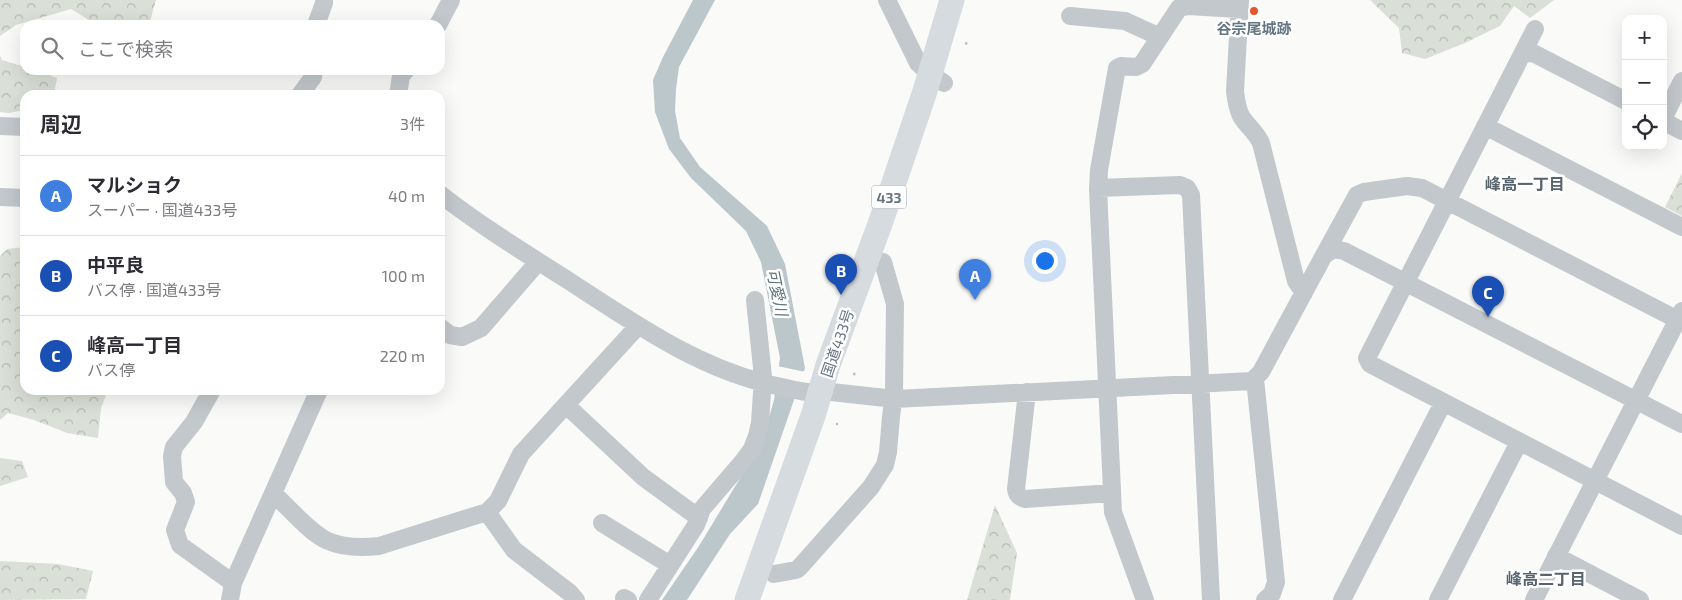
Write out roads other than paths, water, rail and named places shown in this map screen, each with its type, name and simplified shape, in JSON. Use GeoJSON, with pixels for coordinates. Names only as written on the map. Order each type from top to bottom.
{"type":"FeatureCollection","features":[{"type":"Feature","properties":{"kind":"highway","name":"国道433号"},"geometry":{"type":"LineString","coordinates":[[747,600],[813,416],[818,389],[883,262],[937,79],[952,0]]}},
{"type":"Feature","properties":{"kind":"highway","name":"国道433号"},"geometry":{"type":"LineString","coordinates":[[765,600],[774,574],[818,389],[880,224],[969,0]]}},
{"type":"Feature","properties":{"kind":"street"},"geometry":{"type":"LineString","coordinates":[[318,20],[324,0]]}},
{"type":"Feature","properties":{"kind":"street"},"geometry":{"type":"LineString","coordinates":[[441,20],[451,0]]}},
{"type":"Feature","properties":{"kind":"street"},"geometry":{"type":"LineString","coordinates":[[887,0],[918,63],[937,79]]}},
{"type":"Feature","properties":{"kind":"street"},"geometry":{"type":"LineString","coordinates":[[1146,600],[1114,516],[1098,176],[1116,72],[1121,66],[1140,66],[1176,12],[1184,6],[1240,5],[1235,91],[1236,104],[1241,116],[1259,138],[1296,281],[1304,293]]}},
{"type":"Feature","properties":{"kind":"street"},"geometry":{"type":"LineString","coordinates":[[1070,16],[1125,21],[1160,37]]}},
{"type":"Feature","properties":{"kind":"street"},"geometry":{"type":"LineString","coordinates":[[1535,29],[1367,358],[1370,364],[1443,403],[1682,526]]}},
{"type":"Feature","properties":{"kind":"street"},"geometry":{"type":"LineString","coordinates":[[1520,58],[1529,52],[1535,54],[1622,99]]}},
{"type":"Feature","properties":{"kind":"street"},"geometry":{"type":"LineString","coordinates":[[304,90],[313,75]]}},
{"type":"Feature","properties":{"kind":"street"},"geometry":{"type":"LineString","coordinates":[[399,90],[403,75]]}},
{"type":"Feature","properties":{"kind":"street"},"geometry":{"type":"LineString","coordinates":[[1667,112],[1682,81]]}},
{"type":"Feature","properties":{"kind":"street"},"geometry":{"type":"LineString","coordinates":[[1667,122],[1682,131]]}},
{"type":"Feature","properties":{"kind":"street"},"geometry":{"type":"LineString","coordinates":[[0,126],[20,127]]}},
{"type":"Feature","properties":{"kind":"street"},"geometry":{"type":"LineString","coordinates":[[1485,126],[1682,227]]}},
{"type":"Feature","properties":{"kind":"street"},"geometry":{"type":"LineString","coordinates":[[1098,188],[1191,183],[1211,600]]}},
{"type":"Feature","properties":{"kind":"street"},"geometry":{"type":"LineString","coordinates":[[445,198],[538,262],[638,326],[676,348],[728,372],[818,389],[893,399],[1246,382],[1255,379],[1261,372],[1355,198],[1360,193],[1412,185],[1422,188],[1681,318],[1636,400],[1534,600]]}},
{"type":"Feature","properties":{"kind":"street"},"geometry":{"type":"LineString","coordinates":[[0,197],[20,198]]}},
{"type":"Feature","properties":{"kind":"street"},"geometry":{"type":"LineString","coordinates":[[1323,257],[1329,251],[1336,249],[1344,250],[1682,424]]}},
{"type":"Feature","properties":{"kind":"street"},"geometry":{"type":"LineString","coordinates":[[445,331],[450,335],[462,337],[481,328],[538,262]]}},
{"type":"Feature","properties":{"kind":"street"},"geometry":{"type":"LineString","coordinates":[[774,574],[799,568],[879,476],[885,465],[893,399],[895,304],[883,262]]}},
{"type":"Feature","properties":{"kind":"street"},"geometry":{"type":"LineString","coordinates":[[648,600],[699,518],[702,509],[752,449],[757,436],[760,423],[761,400],[767,379],[755,300]]}},
{"type":"Feature","properties":{"kind":"street"},"geometry":{"type":"LineString","coordinates":[[274,494],[310,528],[328,541],[362,548],[379,546],[487,512],[498,501],[521,454],[638,326]]}},
{"type":"Feature","properties":{"kind":"street"},"geometry":{"type":"LineString","coordinates":[[1255,379],[1276,582],[1272,594],[1265,600]]}},
{"type":"Feature","properties":{"kind":"street"},"geometry":{"type":"LineString","coordinates":[[1027,392],[1017,494],[1025,498],[1112,493]]}},
{"type":"Feature","properties":{"kind":"street"},"geometry":{"type":"LineString","coordinates":[[209,395],[194,422],[174,446],[172,456],[174,482],[183,493],[186,502],[175,530],[180,545],[232,592],[317,395]]}},
{"type":"Feature","properties":{"kind":"street"},"geometry":{"type":"LineString","coordinates":[[1342,600],[1443,403]]}},
{"type":"Feature","properties":{"kind":"street"},"geometry":{"type":"LineString","coordinates":[[566,405],[643,478],[699,518]]}},
{"type":"Feature","properties":{"kind":"street"},"geometry":{"type":"LineString","coordinates":[[1438,600],[1519,442]]}},
{"type":"Feature","properties":{"kind":"street"},"geometry":{"type":"LineString","coordinates":[[487,512],[514,550],[570,593],[576,600]]}},
{"type":"Feature","properties":{"kind":"street"},"geometry":{"type":"LineString","coordinates":[[602,524],[670,565]]}},
{"type":"Feature","properties":{"kind":"street"},"geometry":{"type":"LineString","coordinates":[[1556,556],[1640,600]]}},
{"type":"Feature","properties":{"kind":"water","name":"可愛川"},"geometry":{"type":"Polygon","coordinates":[[[693,0],[715,0],[679,67],[675,111],[680,138],[700,167],[767,226],[785,264],[805,368],[758,504],[730,534],[687,600],[662,600],[699,546],[762,442],[774,400],[780,358],[761,262],[746,231],[691,178],[669,149],[655,112],[653,80],[693,0]]]}},
{"type":"Feature","properties":{"kind":"place","name":"谷宗尾城跡"},"geometry":{"type":"Point","coordinates":[1254,11]}},
{"type":"Feature","properties":{"kind":"place","name":"中平良"},"geometry":{"type":"Point","coordinates":[841,295]}},
{"type":"Feature","properties":{"kind":"place","name":"マルショク"},"geometry":{"type":"Point","coordinates":[975,300]}},
{"type":"Feature","properties":{"kind":"place","name":"峰高一丁目"},"geometry":{"type":"Point","coordinates":[1488,317]}},
{"type":"Feature","properties":{"kind":"district","name":"峰高一丁目"},"geometry":{"type":"Point","coordinates":[1525,183]}},
{"type":"Feature","properties":{"kind":"district","name":"峰高二丁目"},"geometry":{"type":"Point","coordinates":[1546,578]}}]}
